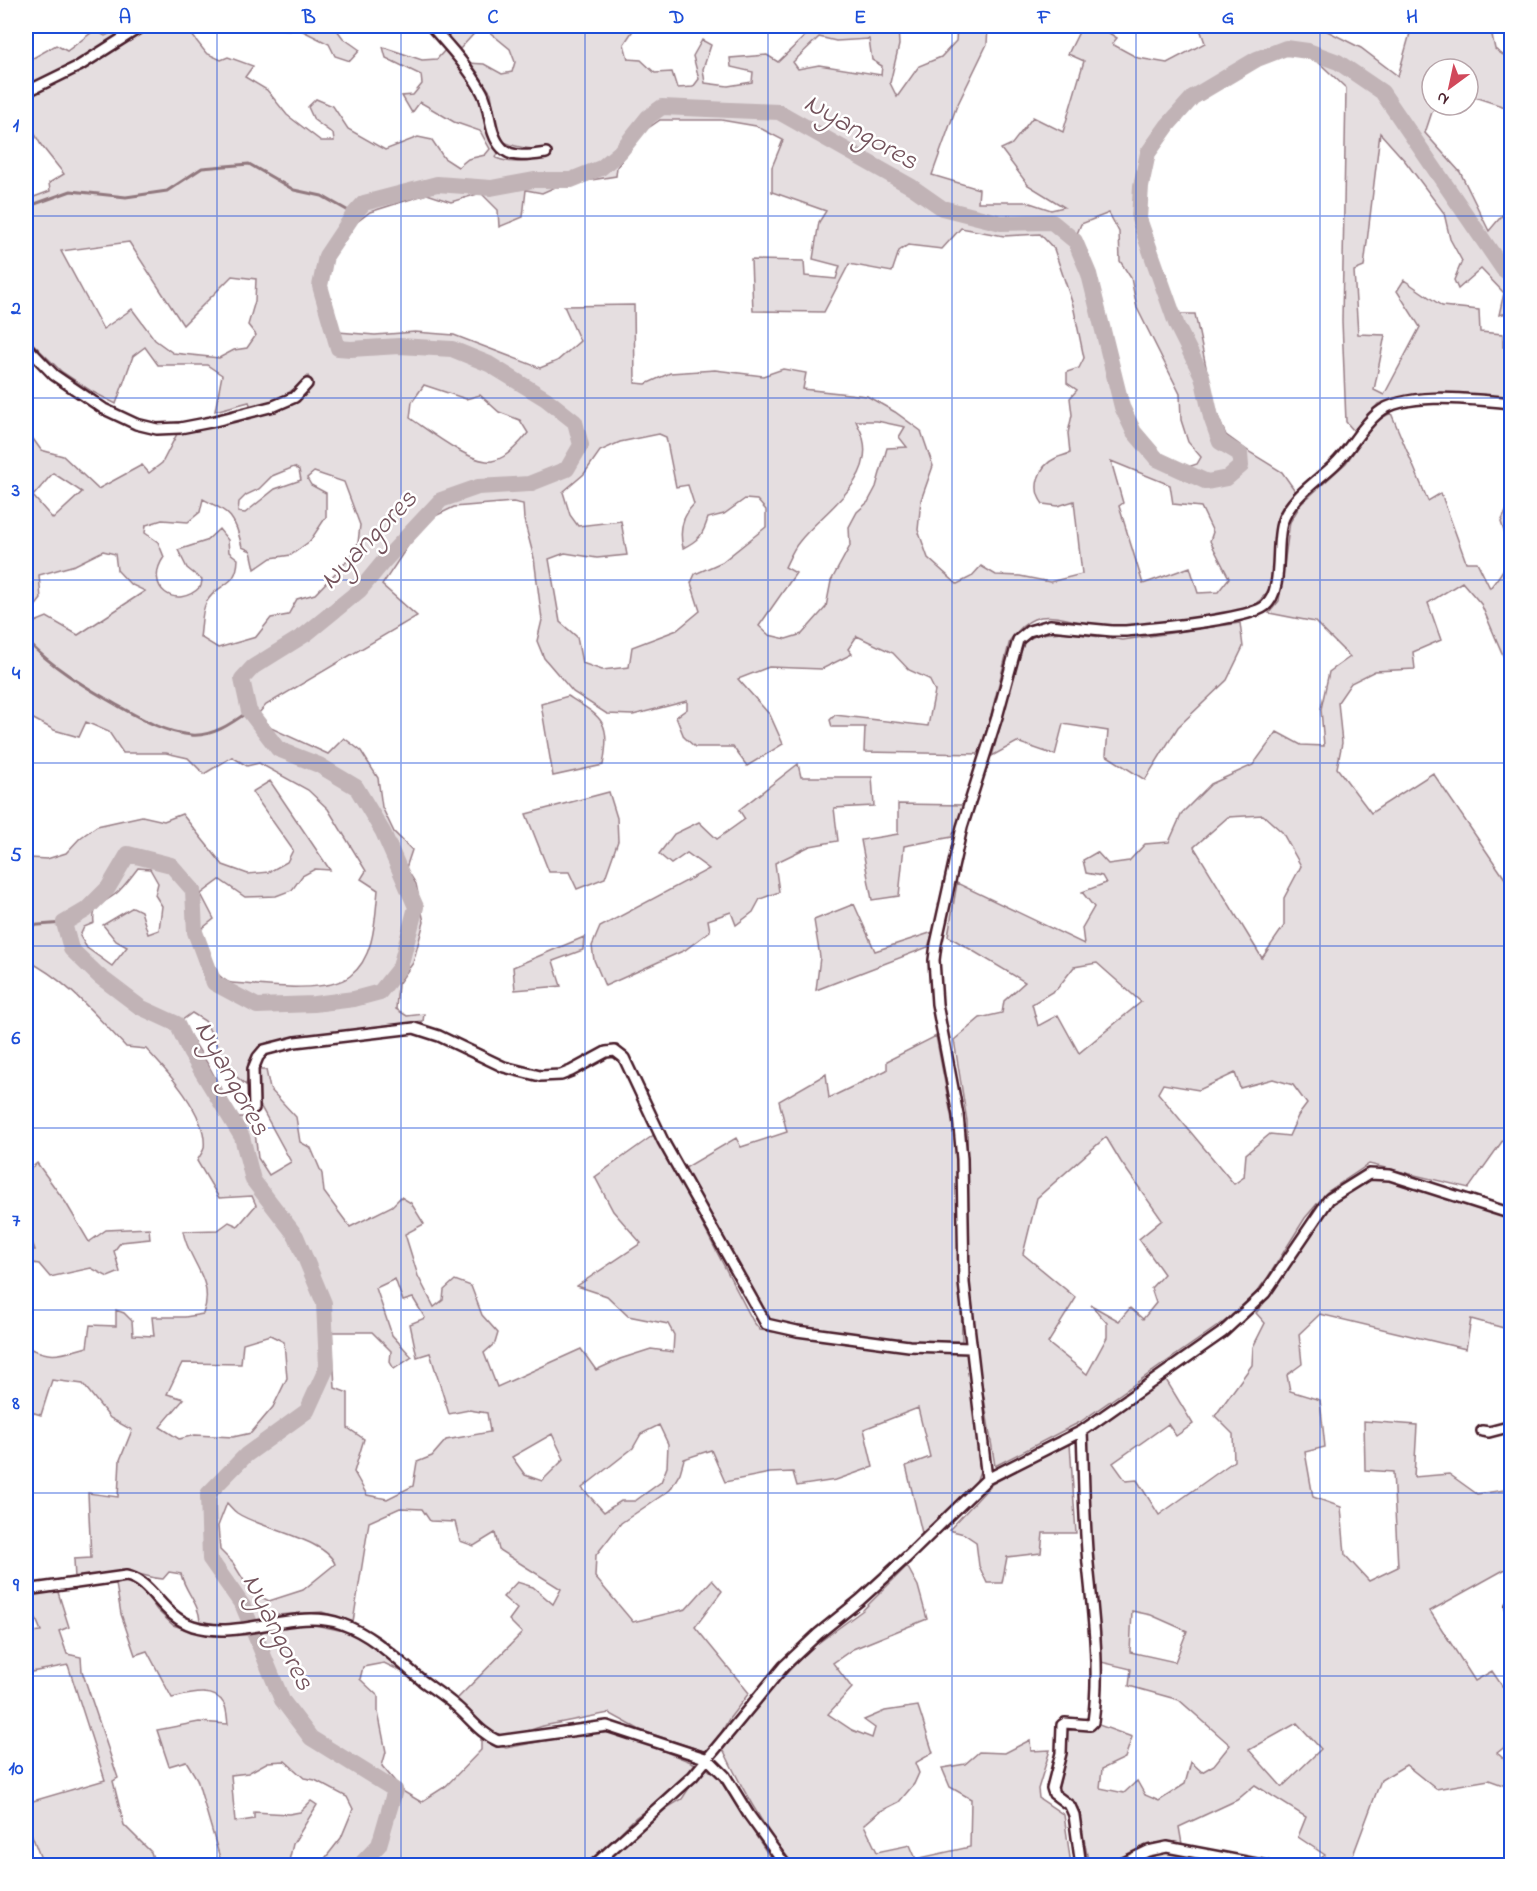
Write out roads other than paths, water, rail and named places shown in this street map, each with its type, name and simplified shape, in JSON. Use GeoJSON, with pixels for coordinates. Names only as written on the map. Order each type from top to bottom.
{"type":"FeatureCollection","features":[{"type":"Feature","properties":{"kind":"street"},"geometry":{"type":"LineString","coordinates":[[26,92],[79,66],[142,26]]}},
{"type":"Feature","properties":{"kind":"street"},"geometry":{"type":"LineString","coordinates":[[431,26],[458,56],[482,92],[493,131],[502,148],[512,154],[531,156],[546,153]]}},
{"type":"Feature","properties":{"kind":"street"},"geometry":{"type":"LineString","coordinates":[[26,346],[54,375],[104,409],[136,424],[157,429],[180,428],[211,422],[274,406],[295,397],[307,384]]}},
{"type":"Feature","properties":{"kind":"street"},"geometry":{"type":"LineString","coordinates":[[987,1479],[964,1283],[962,1159],[958,1115],[937,1004],[934,960],[946,894],[962,827],[997,717],[1018,640],[1029,631],[1050,625],[1126,631],[1254,612],[1265,606],[1273,594],[1281,530],[1288,510],[1302,494],[1340,460],[1370,420],[1380,412],[1401,403],[1438,398],[1453,397],[1512,403]]}},
{"type":"Feature","properties":{"kind":"street"},"geometry":{"type":"LineString","coordinates":[[254,1108],[255,1063],[264,1050],[294,1042],[414,1028],[439,1036],[504,1067],[540,1076],[561,1075],[606,1052],[615,1051],[624,1058],[663,1141],[766,1324],[797,1331],[909,1346],[970,1348]]}},
{"type":"Feature","properties":{"kind":"street"},"geometry":{"type":"LineString","coordinates":[[593,1866],[682,1787],[708,1759],[784,1666],[906,1558],[987,1479],[1082,1431],[1223,1332],[1244,1314],[1265,1293],[1329,1199],[1369,1174],[1390,1175],[1512,1214]]}},
{"type":"Feature","properties":{"kind":"street"},"geometry":{"type":"LineString","coordinates":[[1482,1431],[1489,1432],[1512,1426]]}},
{"type":"Feature","properties":{"kind":"street"},"geometry":{"type":"LineString","coordinates":[[1081,1866],[1074,1815],[1070,1806],[1054,1794],[1052,1788],[1061,1753],[1062,1725],[1065,1723],[1089,1725],[1094,1722],[1096,1640],[1089,1574],[1082,1431]]}},
{"type":"Feature","properties":{"kind":"street"},"geometry":{"type":"LineString","coordinates":[[26,1590],[121,1576],[134,1577],[143,1583],[169,1613],[182,1622],[196,1627],[220,1629],[258,1626],[281,1621],[311,1620],[339,1623],[359,1631],[403,1662],[425,1683],[454,1704],[486,1736],[498,1741],[607,1726],[708,1759],[725,1776],[749,1815],[786,1866]]}},
{"type":"Feature","properties":{"kind":"street"},"geometry":{"type":"LineString","coordinates":[[1118,1866],[1153,1850],[1167,1847],[1267,1866]]}},
{"type":"Feature","properties":{"kind":"street"},"geometry":{"type":"LineString","coordinates":[[1453,1866],[1459,1866]]}},
{"type":"Feature","properties":{"kind":"waterway","name":"Nyangores"},"geometry":{"type":"LineString","coordinates":[[359,1866],[379,1845],[395,1790],[311,1738],[282,1700],[243,1606],[210,1559],[208,1494],[246,1455],[307,1411],[327,1367],[324,1303],[296,1236],[253,1180],[242,1137],[190,1052],[177,1024],[140,1007],[99,976],[71,949],[64,923],[86,910],[108,888],[128,854],[171,865],[193,890],[195,932],[214,983],[257,1006],[314,1004],[354,999],[380,992],[400,967],[416,907],[383,832],[356,787],[319,765],[278,749],[249,711],[242,679],[253,667],[306,634],[360,590],[441,500],[478,487],[529,484],[567,469],[581,445],[575,422],[546,399],[489,364],[452,349],[399,346],[338,348],[320,286],[326,256],[354,214],[364,203],[437,184],[491,188],[534,180],[571,180],[601,168],[620,152],[648,117],[662,107],[779,112],[912,187],[942,208],[1001,223],[1052,222],[1075,241],[1089,274],[1122,407],[1134,432],[1157,459],[1207,482],[1227,478],[1241,466],[1240,454],[1220,442],[1211,417],[1202,376],[1177,326],[1139,219],[1141,186],[1148,153],[1168,125],[1193,97],[1257,59],[1286,48],[1308,51],[1338,62],[1382,92],[1503,269],[1512,275]]}},
{"type":"Feature","properties":{"kind":"waterway"},"geometry":{"type":"LineString","coordinates":[[32,205],[71,191],[126,197],[167,191],[202,168],[249,164],[294,190],[322,196],[354,214]]}},
{"type":"Feature","properties":{"kind":"waterway"},"geometry":{"type":"LineString","coordinates":[[26,640],[46,659],[79,683],[142,719],[171,731],[191,735],[207,734],[222,728],[249,711]]}},
{"type":"Feature","properties":{"kind":"waterway"},"geometry":{"type":"LineString","coordinates":[[26,926],[64,923]]}}]}
